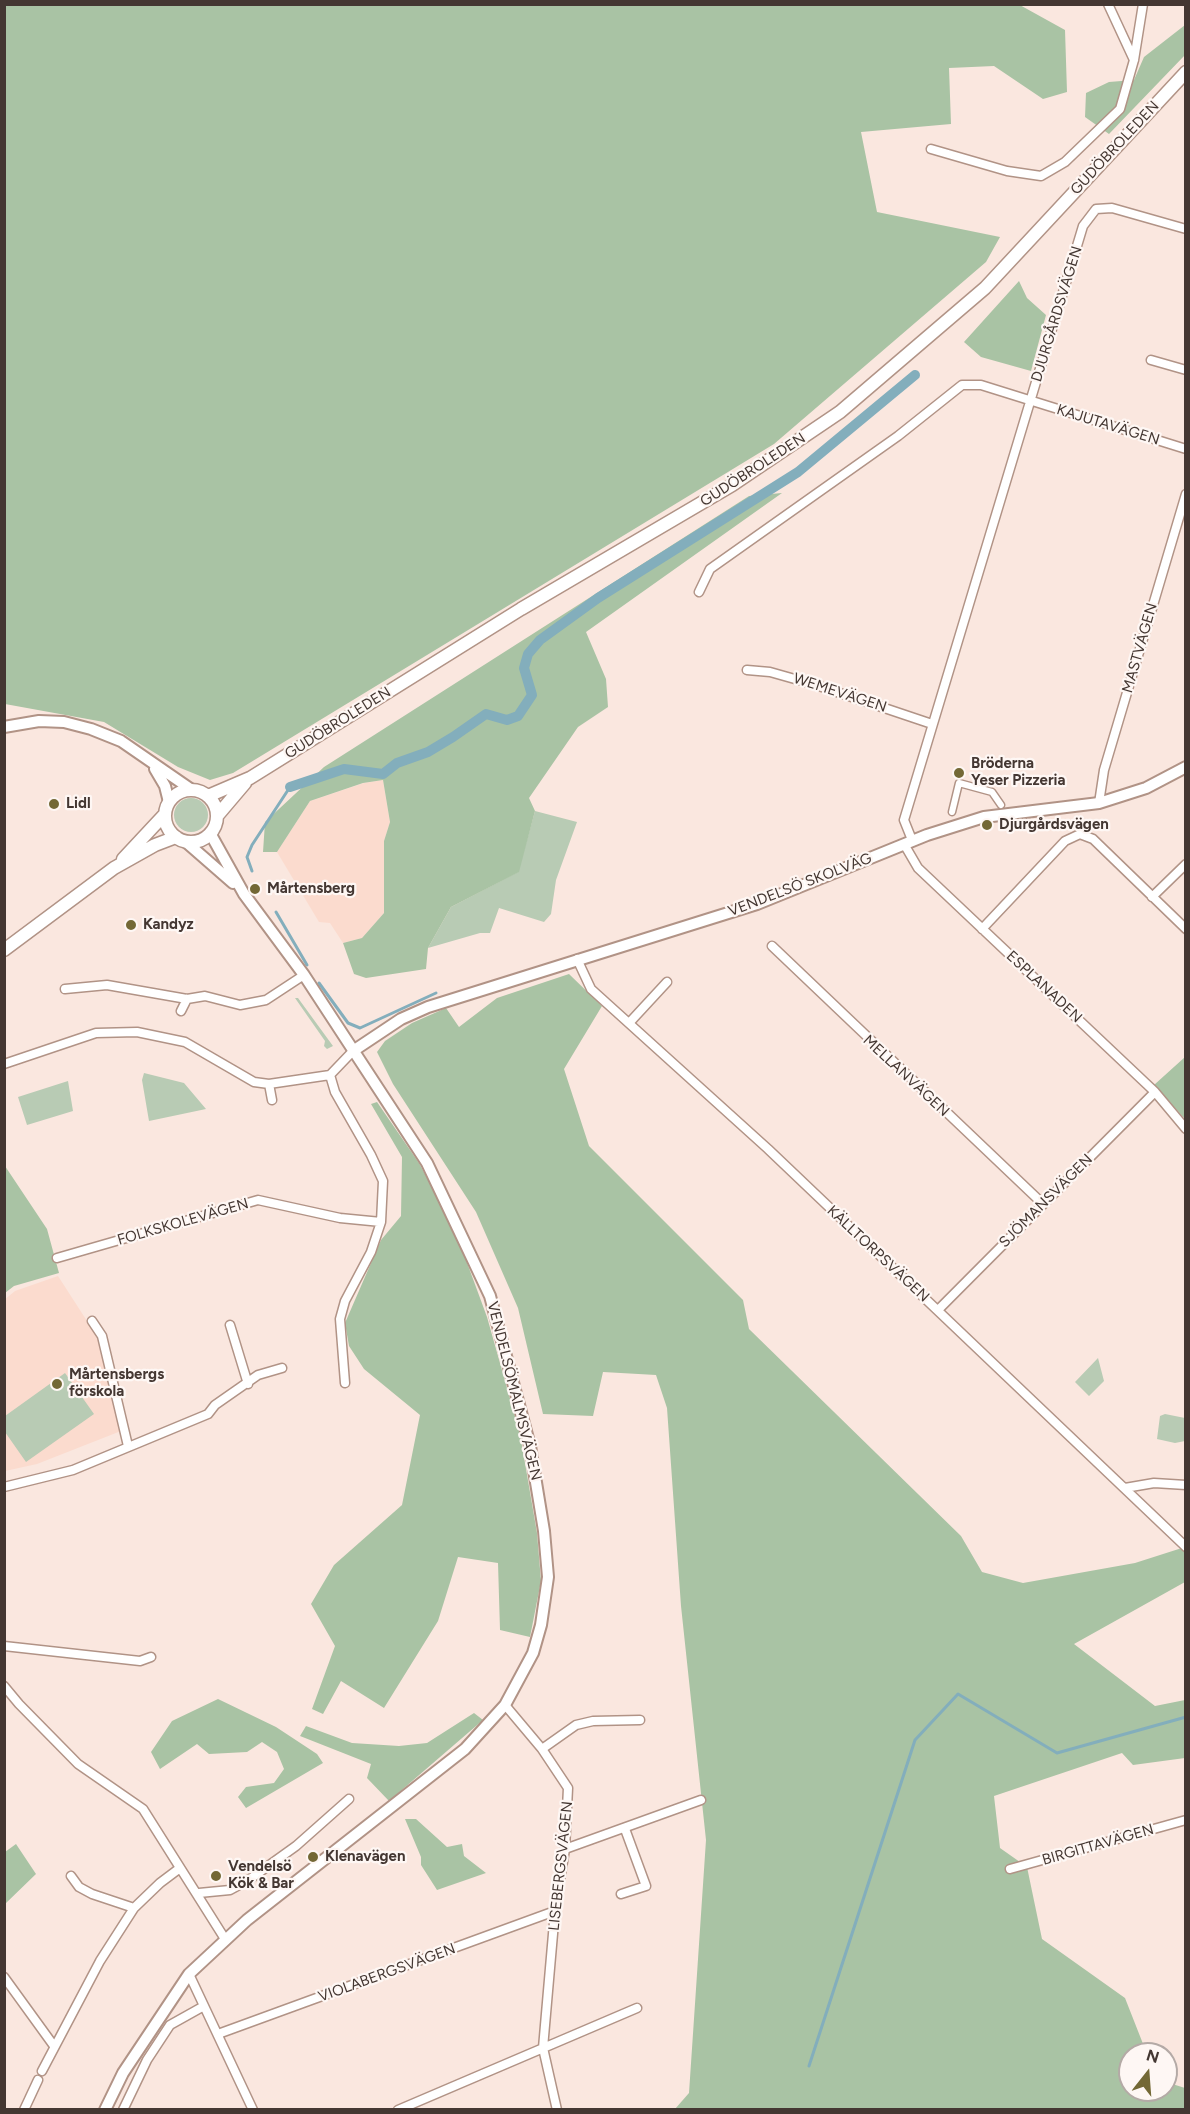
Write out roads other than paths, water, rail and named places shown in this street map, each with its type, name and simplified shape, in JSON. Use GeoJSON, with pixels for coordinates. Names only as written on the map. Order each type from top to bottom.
{"type":"FeatureCollection","features":[{"type":"Feature","properties":{"kind":"main road","name":"GUDÖBROLEDEN"},"geometry":{"type":"LineString","coordinates":[[208,796],[250,778],[521,609],[732,485],[840,412],[985,288],[1185,72]]}},
{"type":"Feature","properties":{"kind":"main road","name":"GUDÖBROLEDEN"},"geometry":{"type":"LineString","coordinates":[[217,816],[250,778]]}},
{"type":"Feature","properties":{"kind":"main road"},"geometry":{"type":"LineString","coordinates":[[4,950],[114,868],[155,845],[181,839],[196,841],[210,833],[217,816],[213,801],[208,796],[192,790],[184,791],[114,868]]}},
{"type":"Feature","properties":{"kind":"main road"},"geometry":{"type":"LineString","coordinates":[[167,808],[166,823],[181,839]]}},
{"type":"Feature","properties":{"kind":"street"},"geometry":{"type":"LineString","coordinates":[[1108,4],[1134,60]]}},
{"type":"Feature","properties":{"kind":"street"},"geometry":{"type":"LineString","coordinates":[[931,149],[1007,171],[1041,176],[1065,162],[1119,109],[1134,60],[1143,4]]}},
{"type":"Feature","properties":{"kind":"street","name":"DJURGÅRDSVÄGEN"},"geometry":{"type":"LineString","coordinates":[[908,842],[904,820],[1031,402],[1048,334],[1083,226],[1096,209],[1112,208],[1185,229]]}},
{"type":"Feature","properties":{"kind":"street"},"geometry":{"type":"LineString","coordinates":[[1151,360],[1185,370]]}},
{"type":"Feature","properties":{"kind":"street","name":"DJURGÅRDSVÄGEN"},"geometry":{"type":"LineString","coordinates":[[699,592],[710,569],[898,436],[962,385],[981,385],[1031,402]]}},
{"type":"Feature","properties":{"kind":"street","name":"KAJUTAVÄGEN"},"geometry":{"type":"LineString","coordinates":[[1031,402],[1185,449]]}},
{"type":"Feature","properties":{"kind":"street","name":"MASTVÄGEN"},"geometry":{"type":"LineString","coordinates":[[1099,803],[1104,770],[1185,494]]}},
{"type":"Feature","properties":{"kind":"street","name":"WEMEVÄGEN"},"geometry":{"type":"LineString","coordinates":[[747,670],[782,675],[932,724]]}},
{"type":"Feature","properties":{"kind":"street"},"geometry":{"type":"LineString","coordinates":[[4,727],[39,721],[64,722],[121,741],[154,766],[192,790]]}},
{"type":"Feature","properties":{"kind":"street"},"geometry":{"type":"LineString","coordinates":[[154,766],[165,786],[167,808]]}},
{"type":"Feature","properties":{"kind":"street","name":"VENDELSÖ SKOLVÄG"},"geometry":{"type":"LineString","coordinates":[[353,1051],[401,1019],[428,1006],[758,904],[908,842],[984,817],[1099,803],[1146,788],[1185,767]]}},
{"type":"Feature","properties":{"kind":"street"},"geometry":{"type":"LineString","coordinates":[[952,812],[959,783],[992,792],[1000,805]]}},
{"type":"Feature","properties":{"kind":"street","name":"VENDELSÖMALMSVÄGEN"},"geometry":{"type":"LineString","coordinates":[[105,2109],[123,2073],[189,1974],[225,1939],[465,1749],[505,1705],[533,1653],[541,1625],[548,1577],[544,1531],[530,1446],[490,1296],[427,1163],[304,975],[243,894],[210,833]]}},
{"type":"Feature","properties":{"kind":"street"},"geometry":{"type":"LineString","coordinates":[[982,929],[1065,841],[1080,834],[1093,839],[1185,928]]}},
{"type":"Feature","properties":{"kind":"street","name":"VENDELSÖMALMSVÄGEN"},"geometry":{"type":"LineString","coordinates":[[181,839],[243,894]]}},
{"type":"Feature","properties":{"kind":"street","name":"ESPLANADEN"},"geometry":{"type":"LineString","coordinates":[[908,842],[918,868],[1155,1092],[1185,1129]]}},
{"type":"Feature","properties":{"kind":"street"},"geometry":{"type":"LineString","coordinates":[[1152,897],[1185,864]]}},
{"type":"Feature","properties":{"kind":"street","name":"MELLANVÄGEN"},"geometry":{"type":"LineString","coordinates":[[772,946],[1043,1204]]}},
{"type":"Feature","properties":{"kind":"street","name":"KÄLLTORPSVÄGEN"},"geometry":{"type":"LineString","coordinates":[[577,959],[591,989],[630,1022],[938,1310],[1185,1547]]}},
{"type":"Feature","properties":{"kind":"street"},"geometry":{"type":"LineString","coordinates":[[65,989],[107,985],[186,999],[205,996],[240,1005],[266,1000],[304,975]]}},
{"type":"Feature","properties":{"kind":"street"},"geometry":{"type":"LineString","coordinates":[[630,1022],[667,982]]}},
{"type":"Feature","properties":{"kind":"street"},"geometry":{"type":"LineString","coordinates":[[181,1011],[186,999]]}},
{"type":"Feature","properties":{"kind":"street"},"geometry":{"type":"LineString","coordinates":[[4,1064],[96,1033],[137,1032],[185,1042],[254,1082],[269,1084],[330,1075],[353,1051]]}},
{"type":"Feature","properties":{"kind":"street"},"geometry":{"type":"LineString","coordinates":[[330,1075],[335,1092],[383,1181],[381,1222],[371,1252],[345,1301],[340,1318],[345,1383]]}},
{"type":"Feature","properties":{"kind":"street"},"geometry":{"type":"LineString","coordinates":[[269,1084],[272,1100]]}},
{"type":"Feature","properties":{"kind":"street","name":"SJÖMANSVÄGEN"},"geometry":{"type":"LineString","coordinates":[[938,1310],[1155,1092]]}},
{"type":"Feature","properties":{"kind":"street","name":"FOLKSKOLEVÄGEN"},"geometry":{"type":"LineString","coordinates":[[57,1258],[258,1200],[340,1218],[381,1222]]}},
{"type":"Feature","properties":{"kind":"street"},"geometry":{"type":"LineString","coordinates":[[92,1321],[102,1336],[128,1446]]}},
{"type":"Feature","properties":{"kind":"street"},"geometry":{"type":"LineString","coordinates":[[230,1325],[249,1384]]}},
{"type":"Feature","properties":{"kind":"street"},"geometry":{"type":"LineString","coordinates":[[4,1487],[73,1470],[208,1414],[215,1405],[258,1376],[282,1368]]}},
{"type":"Feature","properties":{"kind":"street"},"geometry":{"type":"LineString","coordinates":[[1125,1488],[1154,1484],[1185,1485]]}},
{"type":"Feature","properties":{"kind":"street"},"geometry":{"type":"LineString","coordinates":[[4,1646],[140,1661],[151,1657]]}},
{"type":"Feature","properties":{"kind":"street"},"geometry":{"type":"LineString","coordinates":[[4,1686],[78,1764],[143,1809],[180,1868],[199,1893],[225,1939]]}},
{"type":"Feature","properties":{"kind":"street","name":"LISEBERGSVÄGEN"},"geometry":{"type":"LineString","coordinates":[[505,1705],[542,1749],[568,1788],[565,1849],[555,1911],[543,2048],[557,2109]]}},
{"type":"Feature","properties":{"kind":"street"},"geometry":{"type":"LineString","coordinates":[[542,1749],[576,1725],[592,1721],[640,1720]]}},
{"type":"Feature","properties":{"kind":"street"},"geometry":{"type":"LineString","coordinates":[[199,1893],[230,1890],[250,1879],[296,1846],[349,1799]]}},
{"type":"Feature","properties":{"kind":"street"},"geometry":{"type":"LineString","coordinates":[[565,1849],[701,1800]]}},
{"type":"Feature","properties":{"kind":"street","name":"BIRGITTAVÄGEN"},"geometry":{"type":"LineString","coordinates":[[1010,1869],[1185,1820]]}},
{"type":"Feature","properties":{"kind":"street"},"geometry":{"type":"LineString","coordinates":[[621,1894],[646,1886],[625,1829]]}},
{"type":"Feature","properties":{"kind":"street"},"geometry":{"type":"LineString","coordinates":[[24,2109],[54,2046],[100,1961],[134,1908],[160,1883],[180,1868]]}},
{"type":"Feature","properties":{"kind":"street"},"geometry":{"type":"LineString","coordinates":[[71,1876],[80,1887],[92,1894],[134,1908]]}},
{"type":"Feature","properties":{"kind":"street","name":"VIOLABERGSVÄGEN"},"geometry":{"type":"LineString","coordinates":[[218,2034],[555,1911]]}},
{"type":"Feature","properties":{"kind":"street"},"geometry":{"type":"LineString","coordinates":[[189,1974],[253,2109]]}},
{"type":"Feature","properties":{"kind":"street"},"geometry":{"type":"LineString","coordinates":[[4,1977],[54,2046]]}},
{"type":"Feature","properties":{"kind":"street"},"geometry":{"type":"LineString","coordinates":[[123,2109],[147,2060],[170,2025],[204,2006]]}},
{"type":"Feature","properties":{"kind":"street"},"geometry":{"type":"LineString","coordinates":[[398,2109],[637,2008]]}},
{"type":"Feature","properties":{"kind":"waterway"},"geometry":{"type":"LineString","coordinates":[[290,787],[344,769],[383,774],[397,763],[428,752],[486,714],[507,720],[518,716],[532,695],[524,668],[528,654],[540,640],[598,598],[798,472],[915,375]]}},
{"type":"Feature","properties":{"kind":"waterway"},"geometry":{"type":"LineString","coordinates":[[252,871],[247,857],[252,845],[290,787]]}},
{"type":"Feature","properties":{"kind":"waterway"},"geometry":{"type":"LineString","coordinates":[[276,912],[307,965]]}},
{"type":"Feature","properties":{"kind":"waterway"},"geometry":{"type":"LineString","coordinates":[[319,983],[348,1023],[360,1028],[436,993]]}},
{"type":"Feature","properties":{"kind":"waterway"},"geometry":{"type":"LineString","coordinates":[[809,2066],[915,1740],[958,1694],[1057,1753],[1186,1717]]}},
{"type":"Feature","properties":{"kind":"place","name":"Bröderna Yeser Pizzeria"},"geometry":{"type":"Point","coordinates":[959,773]}},
{"type":"Feature","properties":{"kind":"place","name":"Lidl"},"geometry":{"type":"Point","coordinates":[54,804]}},
{"type":"Feature","properties":{"kind":"place","name":"Djurgårdsvägen"},"geometry":{"type":"Point","coordinates":[987,825]}},
{"type":"Feature","properties":{"kind":"place","name":"Mårtensberg"},"geometry":{"type":"Point","coordinates":[255,889]}},
{"type":"Feature","properties":{"kind":"place","name":"Kandyz"},"geometry":{"type":"Point","coordinates":[131,925]}},
{"type":"Feature","properties":{"kind":"place","name":"Mårtensbergs förskola"},"geometry":{"type":"Point","coordinates":[57,1384]}},
{"type":"Feature","properties":{"kind":"place","name":"Klenavägen"},"geometry":{"type":"Point","coordinates":[313,1857]}},
{"type":"Feature","properties":{"kind":"place","name":"Vendelsö Kök & Bar"},"geometry":{"type":"Point","coordinates":[216,1876]}}]}
